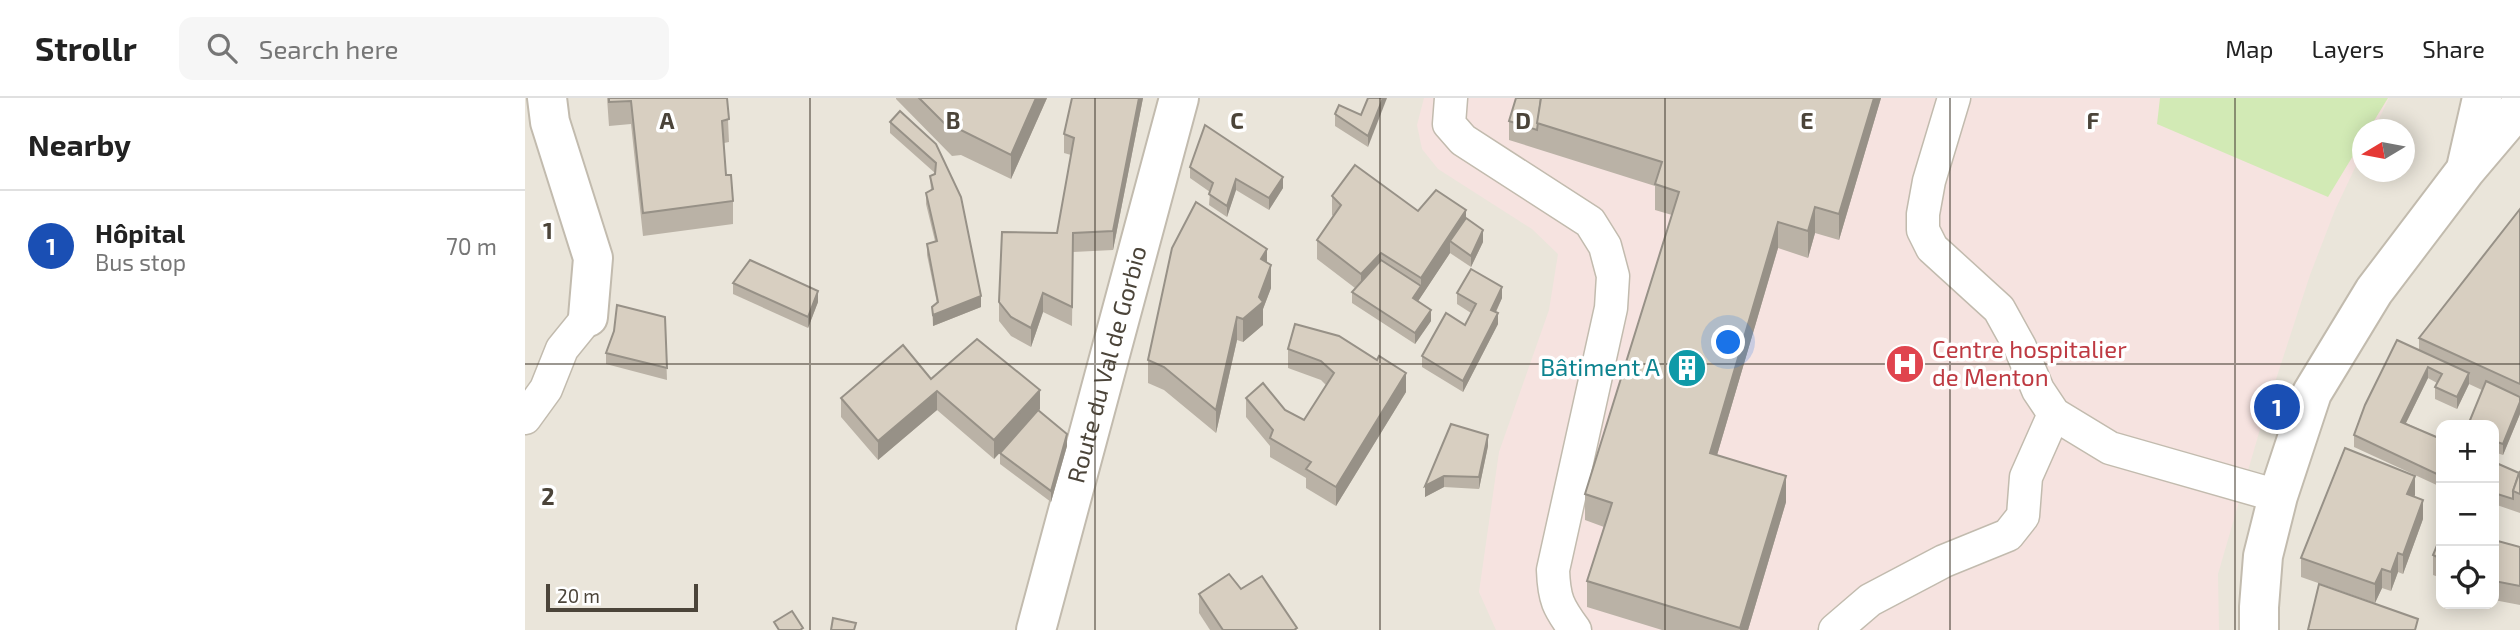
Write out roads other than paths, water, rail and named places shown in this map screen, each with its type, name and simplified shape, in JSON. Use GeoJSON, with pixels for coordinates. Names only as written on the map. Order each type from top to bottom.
{"type":"FeatureCollection","features":[{"type":"Feature","properties":{"kind":"street"},"geometry":{"type":"LineString","coordinates":[[547,98],[550,122],[593,258],[587,317]]}},
{"type":"Feature","properties":{"kind":"street","name":"Route du Val de Gorbio"},"geometry":{"type":"LineString","coordinates":[[1035,630],[1179,98]]}},
{"type":"Feature","properties":{"kind":"street"},"geometry":{"type":"LineString","coordinates":[[2465,171],[2482,98]]}},
{"type":"Feature","properties":{"kind":"street"},"geometry":{"type":"LineString","coordinates":[[2259,630],[2263,556],[2278,496],[2312,393],[2374,291],[2465,171],[2520,106]]}},
{"type":"Feature","properties":{"kind":"lane"},"geometry":{"type":"LineString","coordinates":[[1451,98],[1448,107],[1449,124],[1463,141],[1590,222],[1605,246],[1613,276],[1611,309],[1553,570],[1554,593],[1575,630]]}},
{"type":"Feature","properties":{"kind":"lane"},"geometry":{"type":"LineString","coordinates":[[1954,98],[1929,181],[1923,230],[1933,247],[1999,309],[2020,347],[2038,390],[2054,414],[2110,449],[2278,496]]}},
{"type":"Feature","properties":{"kind":"lane"},"geometry":{"type":"LineString","coordinates":[[525,418],[546,389],[562,349],[587,317]]}},
{"type":"Feature","properties":{"kind":"lane"},"geometry":{"type":"LineString","coordinates":[[1835,630],[1870,600],[1944,561],[2008,535],[2023,516],[2025,477],[2054,414]]}},
{"type":"Feature","properties":{"kind":"place","name":"Centre hospitalier de Menton"},"geometry":{"type":"Point","coordinates":[1905,364]}},
{"type":"Feature","properties":{"kind":"place","name":"Bâtiment A"},"geometry":{"type":"Point","coordinates":[1687,368]}},
{"type":"Feature","properties":{"kind":"place","name":"Hôpital"},"geometry":{"type":"Point","coordinates":[2277,407]}}]}
